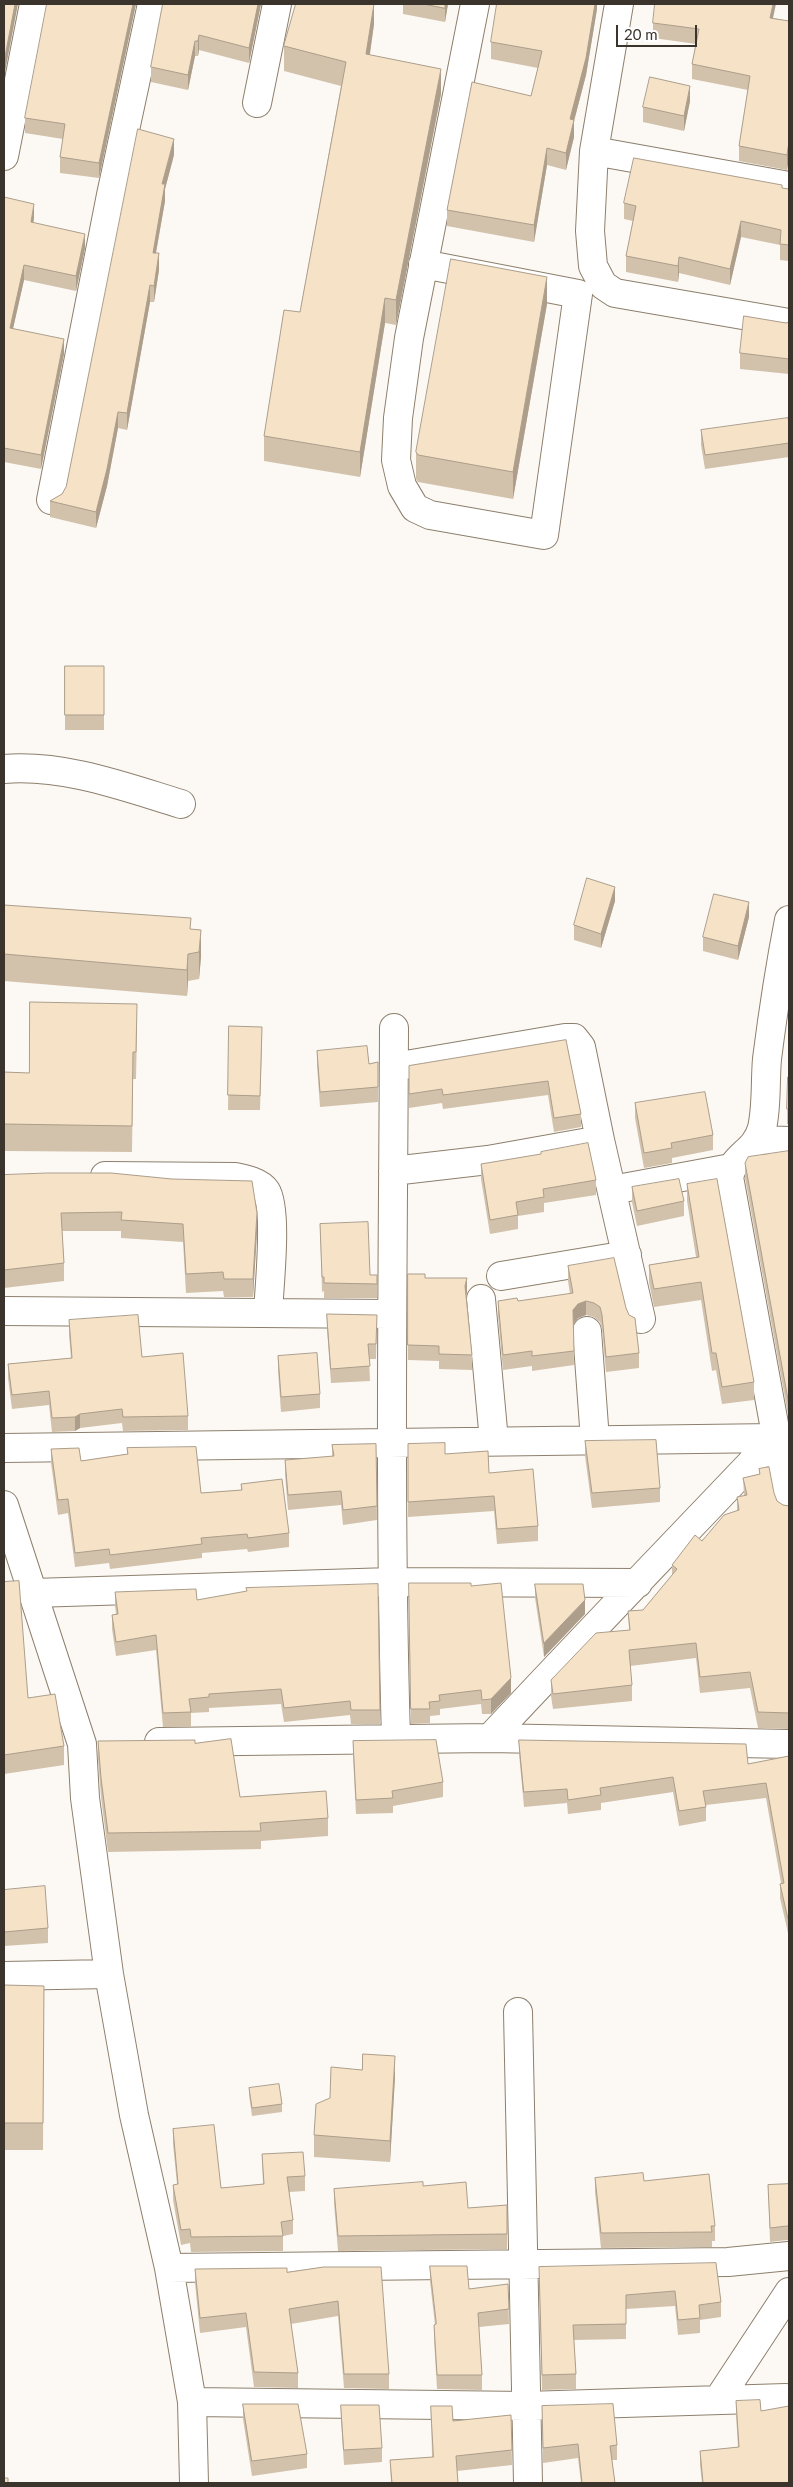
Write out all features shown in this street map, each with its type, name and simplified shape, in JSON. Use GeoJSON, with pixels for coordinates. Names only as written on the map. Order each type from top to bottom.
{"type":"FeatureCollection","features":[{"type":"Feature","properties":{"kind":"street"},"geometry":{"type":"LineString","coordinates":[[4,156],[34,4]]}},
{"type":"Feature","properties":{"kind":"street"},"geometry":{"type":"LineString","coordinates":[[51,500],[111,195],[152,4]]}},
{"type":"Feature","properties":{"kind":"street"},"geometry":{"type":"LineString","coordinates":[[257,103],[277,4]]}},
{"type":"Feature","properties":{"kind":"street"},"geometry":{"type":"LineString","coordinates":[[423,264],[578,294],[544,535],[430,515],[415,508],[402,486],[396,460],[398,418],[408,338],[475,4]]}},
{"type":"Feature","properties":{"kind":"street"},"geometry":{"type":"LineString","coordinates":[[619,4],[594,151],[590,232],[593,266],[603,285],[615,293],[789,323]]}},
{"type":"Feature","properties":{"kind":"street"},"geometry":{"type":"LineString","coordinates":[[594,151],[789,186]]}},
{"type":"Feature","properties":{"kind":"street"},"geometry":{"type":"LineString","coordinates":[[4,769],[18,768],[76,775],[181,804]]}},
{"type":"Feature","properties":{"kind":"street"},"geometry":{"type":"LineString","coordinates":[[789,920],[778,974],[767,1061],[762,1125],[758,1140],[731,1168],[729,1177],[775,1438],[789,1506]]}},
{"type":"Feature","properties":{"kind":"street"},"geometry":{"type":"LineString","coordinates":[[394,1028],[390,1314],[393,1443],[391,1582],[396,1738]]}},
{"type":"Feature","properties":{"kind":"street"},"geometry":{"type":"LineString","coordinates":[[394,1067],[574,1038],[581,1047],[641,1319]]}},
{"type":"Feature","properties":{"kind":"street"},"geometry":{"type":"LineString","coordinates":[[393,1171],[488,1160],[600,1140]]}},
{"type":"Feature","properties":{"kind":"street"},"geometry":{"type":"LineString","coordinates":[[758,1140],[789,1141]]}},
{"type":"Feature","properties":{"kind":"street"},"geometry":{"type":"LineString","coordinates":[[612,1190],[731,1168]]}},
{"type":"Feature","properties":{"kind":"street"},"geometry":{"type":"LineString","coordinates":[[81,1176],[235,1177],[251,1181],[265,1190],[272,1208],[268,1313]]}},
{"type":"Feature","properties":{"kind":"street"},"geometry":{"type":"LineString","coordinates":[[501,1276],[627,1255]]}},
{"type":"Feature","properties":{"kind":"street"},"geometry":{"type":"LineString","coordinates":[[481,1299],[494,1441]]}},
{"type":"Feature","properties":{"kind":"street"},"geometry":{"type":"LineString","coordinates":[[4,1312],[390,1314]]}},
{"type":"Feature","properties":{"kind":"street"},"geometry":{"type":"LineString","coordinates":[[587,1331],[595,1440]]}},
{"type":"Feature","properties":{"kind":"street"},"geometry":{"type":"LineString","coordinates":[[4,1448],[775,1438]]}},
{"type":"Feature","properties":{"kind":"street"},"geometry":{"type":"LineString","coordinates":[[490,1738],[610,1609],[775,1438]]}},
{"type":"Feature","properties":{"kind":"street"},"geometry":{"type":"LineString","coordinates":[[4,1505],[60,1669],[82,1744],[85,1798],[109,1974],[134,2115],[169,2268],[192,2402],[194,2483]]}},
{"type":"Feature","properties":{"kind":"street"},"geometry":{"type":"LineString","coordinates":[[33,1593],[391,1582],[638,1582]]}},
{"type":"Feature","properties":{"kind":"street"},"geometry":{"type":"LineString","coordinates":[[82,1744],[396,1738],[789,1744]]}},
{"type":"Feature","properties":{"kind":"street"},"geometry":{"type":"LineString","coordinates":[[4,1976],[109,1974]]}},
{"type":"Feature","properties":{"kind":"street"},"geometry":{"type":"LineString","coordinates":[[518,2012],[528,2483]]}},
{"type":"Feature","properties":{"kind":"street"},"geometry":{"type":"LineString","coordinates":[[169,2268],[728,2262],[789,2256]]}},
{"type":"Feature","properties":{"kind":"street"},"geometry":{"type":"LineString","coordinates":[[718,2400],[789,2292]]}},
{"type":"Feature","properties":{"kind":"street"},"geometry":{"type":"LineString","coordinates":[[192,2402],[526,2406],[786,2398]]}},
{"type":"Feature","properties":{"kind":"building"},"geometry":{"type":"Polygon","coordinates":[[[4,4],[15,4],[4,62],[4,4]]]}},
{"type":"Feature","properties":{"kind":"building"},"geometry":{"type":"Polygon","coordinates":[[[47,4],[133,4],[99,163],[60,157],[65,124],[25,118],[47,4]]]}},
{"type":"Feature","properties":{"kind":"building"},"geometry":{"type":"Polygon","coordinates":[[[163,4],[258,4],[249,48],[199,35],[198,41],[195,41],[188,75],[151,67],[163,4]]]}},
{"type":"Feature","properties":{"kind":"building"},"geometry":{"type":"Polygon","coordinates":[[[296,4],[374,4],[366,54],[441,69],[396,300],[385,298],[360,452],[264,436],[284,310],[300,312],[346,62],[284,46],[296,4]]]}},
{"type":"Feature","properties":{"kind":"building"},"geometry":{"type":"Polygon","coordinates":[[[424,4],[445,4],[445,8],[424,4]]]}},
{"type":"Feature","properties":{"kind":"building"},"geometry":{"type":"Polygon","coordinates":[[[497,4],[595,4],[586,58],[570,119],[574,120],[566,153],[547,148],[534,225],[447,210],[472,82],[531,96],[542,51],[491,42],[497,4]]]}},
{"type":"Feature","properties":{"kind":"building"},"geometry":{"type":"Polygon","coordinates":[[[655,4],[773,4],[770,18],[789,21],[789,142],[787,155],[739,146],[750,76],[692,64],[699,29],[653,23],[655,4]]]}},
{"type":"Feature","properties":{"kind":"building"},"geometry":{"type":"Polygon","coordinates":[[[650,77],[690,86],[684,116],[643,107],[650,77]]]}},
{"type":"Feature","properties":{"kind":"building"},"geometry":{"type":"Polygon","coordinates":[[[138,129],[174,139],[162,184],[165,184],[153,253],[159,253],[154,286],[150,285],[127,413],[118,412],[107,469],[96,512],[50,501],[62,494],[66,487],[138,129]]]}},
{"type":"Feature","properties":{"kind":"building"},"geometry":{"type":"Polygon","coordinates":[[[634,158],[782,185],[782,188],[789,189],[789,245],[780,244],[781,230],[741,221],[730,269],[679,257],[678,266],[626,256],[636,206],[624,203],[634,158]]]}},
{"type":"Feature","properties":{"kind":"building"},"geometry":{"type":"Polygon","coordinates":[[[4,197],[34,204],[31,222],[85,234],[76,276],[24,265],[10,328],[64,339],[41,455],[4,448],[4,197]]]}},
{"type":"Feature","properties":{"kind":"building"},"geometry":{"type":"Polygon","coordinates":[[[451,259],[547,277],[513,472],[418,455],[416,452],[451,259]]]}},
{"type":"Feature","properties":{"kind":"building"},"geometry":{"type":"Polygon","coordinates":[[[744,316],[789,322],[789,359],[740,353],[744,316]]]}},
{"type":"Feature","properties":{"kind":"building"},"geometry":{"type":"Polygon","coordinates":[[[788,418],[789,443],[705,455],[701,430],[788,418]]]}},
{"type":"Feature","properties":{"kind":"building"},"geometry":{"type":"Polygon","coordinates":[[[65,666],[104,666],[104,715],[65,715],[65,666]]]}},
{"type":"Feature","properties":{"kind":"building"},"geometry":{"type":"Polygon","coordinates":[[[587,878],[615,887],[601,934],[574,925],[587,878]]]}},
{"type":"Feature","properties":{"kind":"building"},"geometry":{"type":"Polygon","coordinates":[[[714,894],[749,902],[738,946],[703,937],[714,894]]]}},
{"type":"Feature","properties":{"kind":"building"},"geometry":{"type":"Polygon","coordinates":[[[4,905],[191,918],[190,929],[201,930],[199,952],[188,954],[187,970],[4,954],[4,905]]]}},
{"type":"Feature","properties":{"kind":"building"},"geometry":{"type":"Polygon","coordinates":[[[30,1002],[137,1004],[136,1052],[133,1052],[132,1126],[4,1124],[4,1072],[29,1073],[30,1002]]]}},
{"type":"Feature","properties":{"kind":"building"},"geometry":{"type":"Polygon","coordinates":[[[229,1026],[262,1027],[260,1096],[228,1095],[229,1026]]]}},
{"type":"Feature","properties":{"kind":"building"},"geometry":{"type":"Polygon","coordinates":[[[566,1040],[581,1114],[554,1118],[548,1081],[443,1095],[442,1089],[409,1094],[409,1066],[566,1040]]]}},
{"type":"Feature","properties":{"kind":"building"},"geometry":{"type":"Polygon","coordinates":[[[367,1046],[369,1064],[378,1062],[378,1087],[320,1092],[317,1051],[367,1046]]]}},
{"type":"Feature","properties":{"kind":"building"},"geometry":{"type":"Polygon","coordinates":[[[788,1077],[789,1109],[787,1109],[788,1077]]]}},
{"type":"Feature","properties":{"kind":"building"},"geometry":{"type":"Polygon","coordinates":[[[705,1092],[713,1135],[671,1143],[672,1148],[644,1153],[635,1103],[705,1092]]]}},
{"type":"Feature","properties":{"kind":"building"},"geometry":{"type":"Polygon","coordinates":[[[588,1143],[596,1180],[543,1189],[544,1197],[516,1202],[518,1215],[490,1220],[481,1164],[541,1154],[541,1152],[588,1143]]]}},
{"type":"Feature","properties":{"kind":"building"},"geometry":{"type":"Polygon","coordinates":[[[789,1151],[789,1405],[745,1163],[748,1157],[789,1151]]]}},
{"type":"Feature","properties":{"kind":"building"},"geometry":{"type":"Polygon","coordinates":[[[111,1173],[172,1179],[252,1181],[257,1213],[253,1279],[224,1279],[223,1272],[186,1274],[183,1224],[121,1220],[122,1212],[61,1213],[64,1263],[4,1270],[4,1175],[111,1173]]]}},
{"type":"Feature","properties":{"kind":"building"},"geometry":{"type":"Polygon","coordinates":[[[679,1179],[684,1201],[637,1211],[632,1187],[679,1179]]]}},
{"type":"Feature","properties":{"kind":"building"},"geometry":{"type":"Polygon","coordinates":[[[717,1179],[754,1382],[722,1387],[716,1353],[712,1353],[701,1282],[654,1289],[649,1265],[699,1257],[687,1184],[717,1179]]]}},
{"type":"Feature","properties":{"kind":"building"},"geometry":{"type":"Polygon","coordinates":[[[368,1222],[370,1275],[377,1275],[377,1284],[324,1283],[324,1277],[322,1277],[320,1224],[368,1222]]]}},
{"type":"Feature","properties":{"kind":"building"},"geometry":{"type":"Polygon","coordinates":[[[614,1258],[626,1308],[629,1315],[635,1318],[639,1353],[606,1357],[600,1307],[586,1301],[578,1304],[573,1310],[574,1351],[532,1356],[532,1351],[503,1355],[498,1301],[517,1298],[518,1301],[573,1293],[568,1266],[614,1258]]]}},
{"type":"Feature","properties":{"kind":"building"},"geometry":{"type":"Polygon","coordinates":[[[408,1274],[425,1274],[425,1278],[467,1278],[465,1286],[472,1355],[439,1354],[439,1346],[408,1345],[408,1274]]]}},
{"type":"Feature","properties":{"kind":"building"},"geometry":{"type":"Polygon","coordinates":[[[327,1314],[377,1315],[376,1344],[368,1344],[370,1366],[331,1369],[327,1314]]]}},
{"type":"Feature","properties":{"kind":"building"},"geometry":{"type":"Polygon","coordinates":[[[138,1315],[142,1357],[183,1353],[188,1416],[123,1417],[122,1409],[80,1414],[75,1417],[52,1418],[49,1391],[12,1395],[8,1364],[72,1358],[69,1320],[138,1315]]]}},
{"type":"Feature","properties":{"kind":"building"},"geometry":{"type":"Polygon","coordinates":[[[317,1353],[320,1394],[281,1397],[278,1356],[317,1353]]]}},
{"type":"Feature","properties":{"kind":"building"},"geometry":{"type":"Polygon","coordinates":[[[656,1440],[660,1488],[592,1493],[585,1441],[656,1440]]]}},
{"type":"Feature","properties":{"kind":"building"},"geometry":{"type":"Polygon","coordinates":[[[445,1443],[445,1454],[488,1451],[489,1473],[533,1469],[538,1526],[497,1529],[494,1496],[408,1502],[408,1444],[445,1443]]]}},
{"type":"Feature","properties":{"kind":"building"},"geometry":{"type":"Polygon","coordinates":[[[376,1444],[377,1506],[343,1510],[341,1491],[288,1495],[285,1460],[334,1456],[332,1445],[376,1444]]]}},
{"type":"Feature","properties":{"kind":"building"},"geometry":{"type":"Polygon","coordinates":[[[196,1447],[201,1493],[242,1490],[241,1484],[282,1479],[289,1533],[248,1538],[247,1534],[201,1538],[202,1544],[110,1555],[109,1549],[75,1553],[68,1499],[58,1500],[51,1449],[79,1448],[81,1461],[128,1454],[127,1448],[196,1447]]]}},
{"type":"Feature","properties":{"kind":"building"},"geometry":{"type":"Polygon","coordinates":[[[769,1467],[777,1501],[789,1506],[789,1713],[758,1712],[750,1672],[700,1677],[696,1643],[629,1650],[632,1685],[553,1694],[551,1680],[596,1633],[630,1630],[628,1611],[643,1610],[677,1569],[672,1565],[695,1535],[702,1541],[724,1515],[739,1510],[737,1497],[747,1495],[743,1478],[760,1474],[759,1469],[769,1467]]]}},
{"type":"Feature","properties":{"kind":"building"},"geometry":{"type":"Polygon","coordinates":[[[19,1581],[28,1698],[55,1694],[64,1746],[4,1755],[4,1582],[19,1581]]]}},
{"type":"Feature","properties":{"kind":"building"},"geometry":{"type":"Polygon","coordinates":[[[409,1583],[471,1583],[471,1586],[501,1583],[511,1678],[491,1699],[482,1700],[481,1690],[439,1695],[440,1701],[429,1702],[430,1709],[411,1709],[409,1583]]]}},
{"type":"Feature","properties":{"kind":"building"},"geometry":{"type":"Polygon","coordinates":[[[378,1584],[380,1710],[351,1710],[350,1701],[284,1708],[281,1689],[209,1694],[209,1697],[189,1699],[191,1712],[163,1713],[156,1635],[116,1642],[112,1615],[118,1614],[115,1592],[196,1589],[197,1600],[247,1591],[246,1588],[378,1584]]]}},
{"type":"Feature","properties":{"kind":"building"},"geometry":{"type":"Polygon","coordinates":[[[535,1584],[583,1584],[585,1600],[544,1643],[535,1584]]]}},
{"type":"Feature","properties":{"kind":"building"},"geometry":{"type":"Polygon","coordinates":[[[231,1739],[240,1797],[326,1791],[328,1818],[260,1823],[261,1831],[108,1833],[98,1741],[195,1740],[195,1743],[231,1739]]]}},
{"type":"Feature","properties":{"kind":"building"},"geometry":{"type":"Polygon","coordinates":[[[436,1740],[443,1782],[392,1791],[393,1798],[356,1800],[353,1741],[436,1740]]]}},
{"type":"Feature","properties":{"kind":"building"},"geometry":{"type":"Polygon","coordinates":[[[519,1740],[746,1744],[748,1764],[789,1756],[789,1919],[780,1884],[784,1883],[766,1783],[703,1791],[706,1807],[679,1811],[673,1777],[600,1788],[601,1795],[568,1800],[567,1789],[524,1792],[519,1740]]]}},
{"type":"Feature","properties":{"kind":"building"},"geometry":{"type":"Polygon","coordinates":[[[45,1886],[48,1928],[4,1932],[4,1890],[45,1886]]]}},
{"type":"Feature","properties":{"kind":"building"},"geometry":{"type":"Polygon","coordinates":[[[4,1985],[44,1986],[43,2123],[4,2123],[4,1985]]]}},
{"type":"Feature","properties":{"kind":"building"},"geometry":{"type":"Polygon","coordinates":[[[363,2054],[395,2056],[390,2141],[314,2135],[316,2104],[330,2098],[331,2067],[362,2070],[363,2054]]]}},
{"type":"Feature","properties":{"kind":"building"},"geometry":{"type":"Polygon","coordinates":[[[279,2084],[282,2104],[252,2108],[249,2088],[279,2084]]]}},
{"type":"Feature","properties":{"kind":"building"},"geometry":{"type":"Polygon","coordinates":[[[214,2125],[221,2188],[264,2184],[262,2154],[303,2152],[305,2176],[287,2177],[293,2220],[281,2222],[283,2236],[191,2237],[190,2229],[181,2230],[173,2185],[178,2184],[173,2129],[214,2125]]]}},
{"type":"Feature","properties":{"kind":"building"},"geometry":{"type":"Polygon","coordinates":[[[643,2173],[644,2181],[709,2174],[715,2226],[711,2226],[712,2232],[601,2233],[595,2178],[643,2173]]]}},
{"type":"Feature","properties":{"kind":"building"},"geometry":{"type":"Polygon","coordinates":[[[423,2182],[423,2186],[466,2182],[468,2208],[507,2205],[507,2234],[338,2236],[334,2189],[423,2182]]]}},
{"type":"Feature","properties":{"kind":"building"},"geometry":{"type":"Polygon","coordinates":[[[789,2184],[789,2226],[770,2228],[768,2185],[789,2184]]]}},
{"type":"Feature","properties":{"kind":"building"},"geometry":{"type":"Polygon","coordinates":[[[716,2263],[721,2302],[699,2305],[700,2318],[678,2320],[675,2291],[626,2295],[626,2324],[573,2325],[576,2374],[542,2375],[539,2267],[716,2263]]]}},
{"type":"Feature","properties":{"kind":"building"},"geometry":{"type":"Polygon","coordinates":[[[430,2266],[467,2266],[469,2289],[508,2284],[509,2309],[478,2313],[482,2375],[437,2375],[434,2325],[436,2324],[430,2266]]]}},
{"type":"Feature","properties":{"kind":"building"},"geometry":{"type":"Polygon","coordinates":[[[324,2267],[381,2267],[389,2374],[344,2374],[338,2301],[289,2309],[298,2373],[254,2372],[246,2313],[200,2318],[195,2269],[287,2268],[287,2272],[324,2267]]]}},
{"type":"Feature","properties":{"kind":"building"},"geometry":{"type":"Polygon","coordinates":[[[760,2400],[761,2411],[789,2406],[789,2483],[703,2483],[700,2451],[739,2447],[736,2401],[760,2400]]]}},
{"type":"Feature","properties":{"kind":"building"},"geometry":{"type":"Polygon","coordinates":[[[243,2404],[298,2404],[307,2454],[252,2461],[243,2404]]]}},
{"type":"Feature","properties":{"kind":"building"},"geometry":{"type":"Polygon","coordinates":[[[613,2404],[617,2445],[610,2446],[615,2483],[582,2483],[578,2444],[543,2448],[542,2406],[613,2404]]]}},
{"type":"Feature","properties":{"kind":"building"},"geometry":{"type":"Polygon","coordinates":[[[341,2405],[379,2405],[382,2448],[344,2450],[341,2405]]]}},
{"type":"Feature","properties":{"kind":"building"},"geometry":{"type":"Polygon","coordinates":[[[431,2406],[452,2406],[453,2421],[511,2415],[512,2450],[456,2456],[458,2483],[392,2483],[390,2460],[433,2457],[431,2406]]]}},
{"type":"Feature","properties":{"kind":"building"},"geometry":{"type":"Polygon","coordinates":[[[4,2478],[8,2478],[8,2483],[4,2483],[4,2478]]]}}]}
